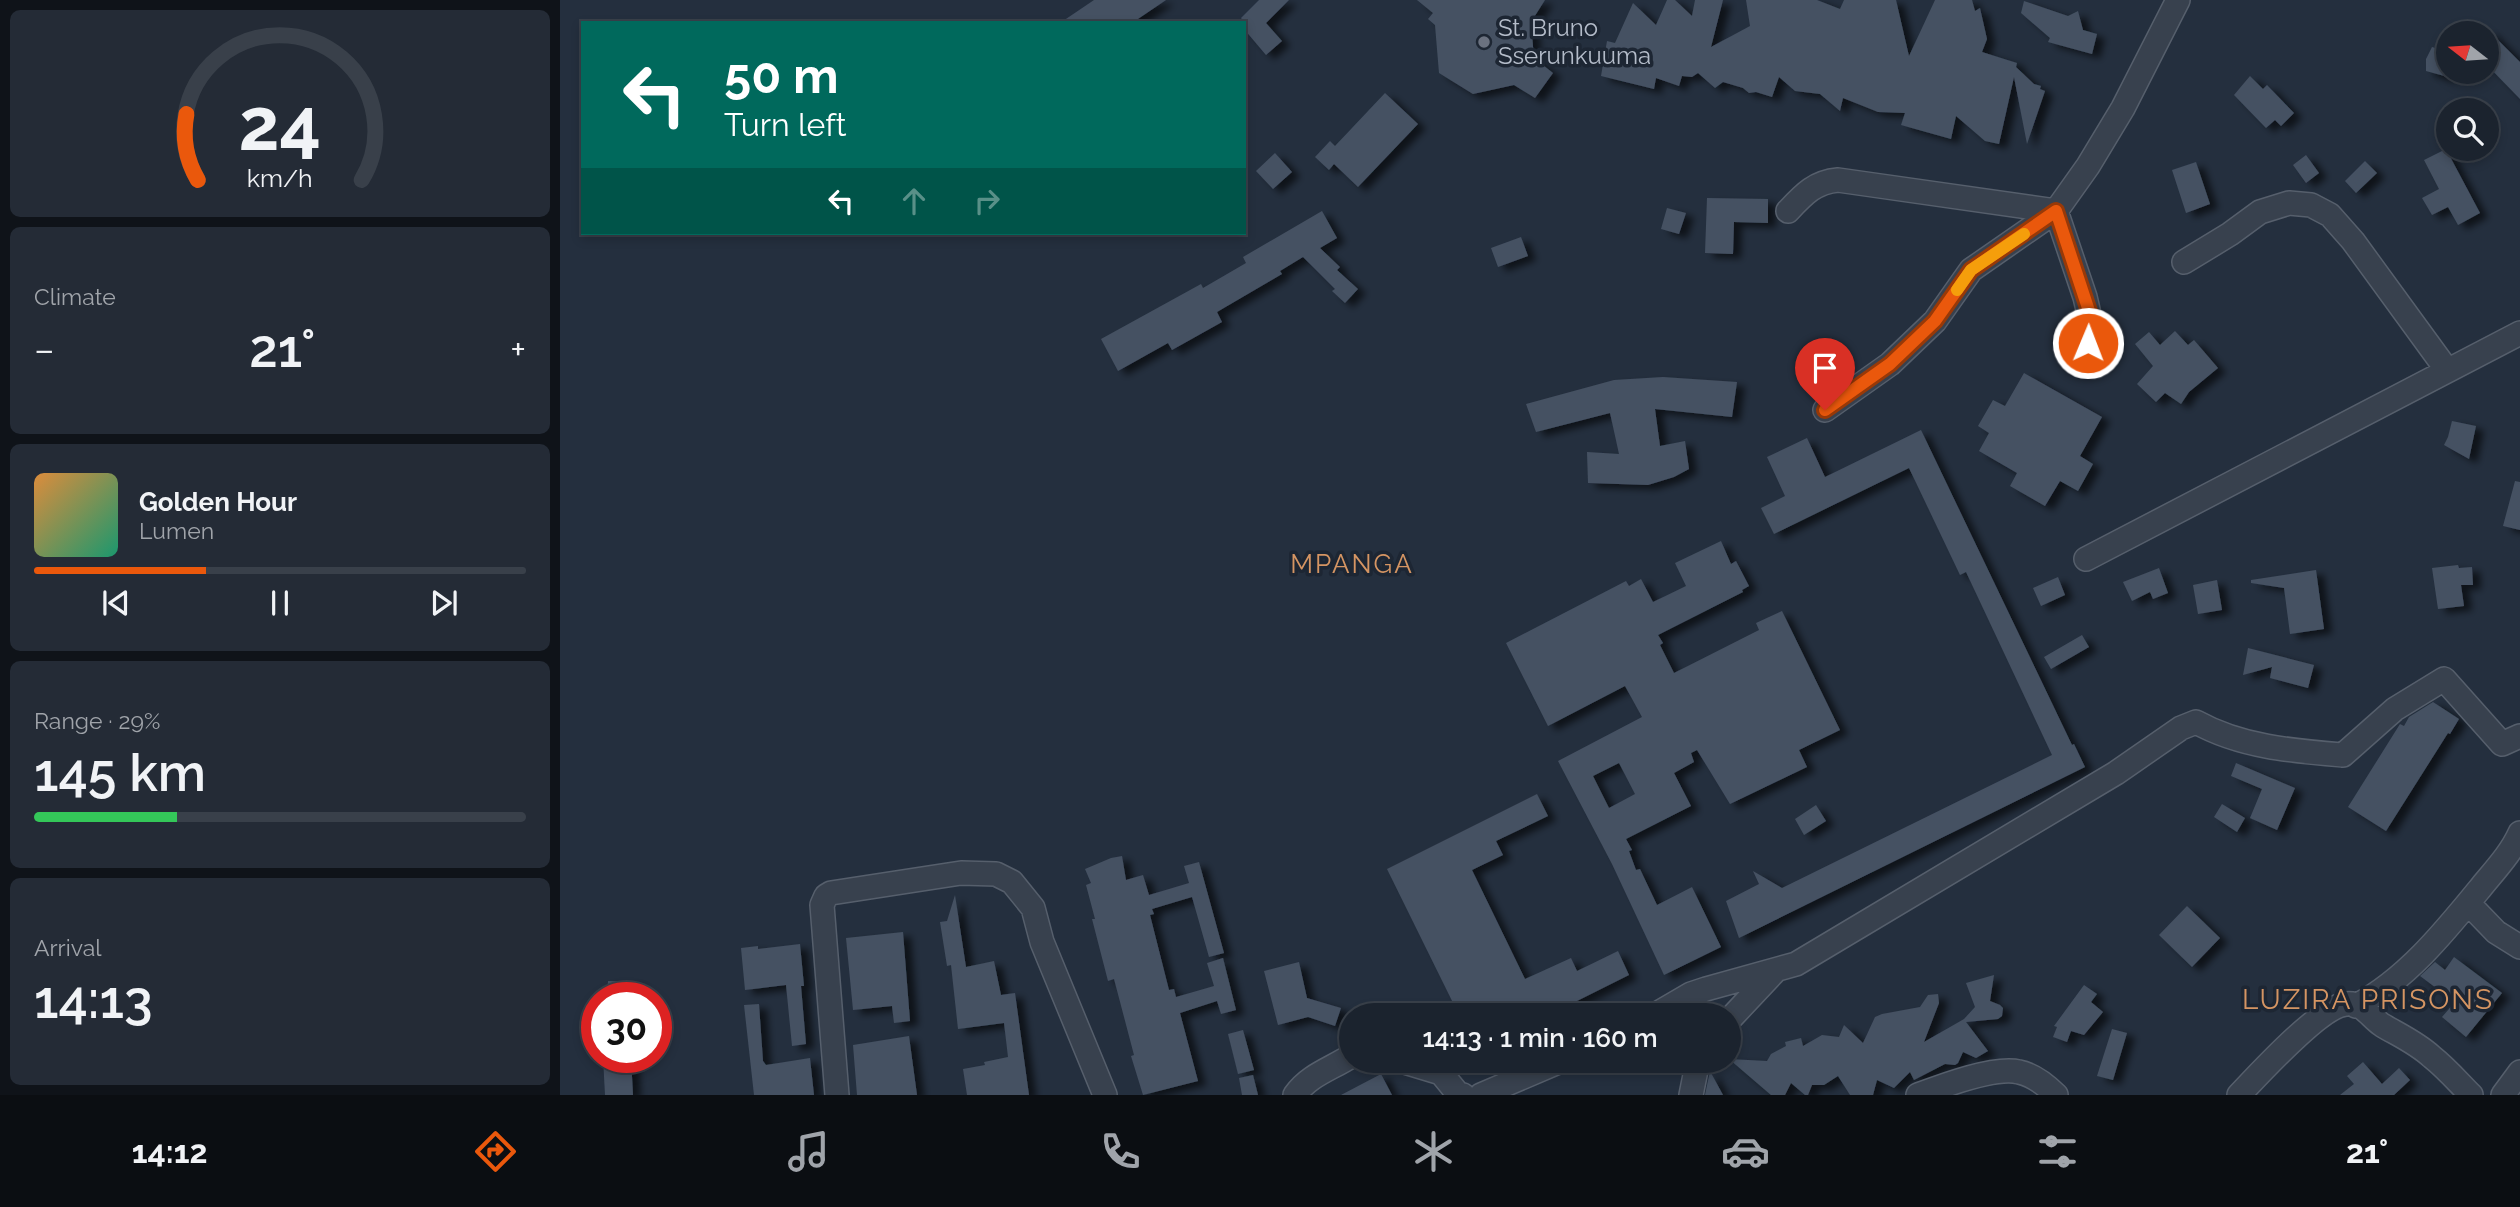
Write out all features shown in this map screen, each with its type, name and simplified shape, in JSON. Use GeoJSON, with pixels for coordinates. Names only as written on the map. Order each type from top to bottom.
{"type":"FeatureCollection","features":[{"type":"Feature","properties":{"kind":"street"},"geometry":{"type":"LineString","coordinates":[[1825,410],[1890,364],[1935,321],[1971,270],[2056,211],[2088,166],[2123,108],[2178,0]]}},
{"type":"Feature","properties":{"kind":"street"},"geometry":{"type":"LineString","coordinates":[[1788,211],[1809,189],[1823,182],[1838,180],[2056,211]]}},
{"type":"Feature","properties":{"kind":"street"},"geometry":{"type":"LineString","coordinates":[[2184,262],[2260,212],[2289,203],[2311,205],[2330,215],[2353,241],[2447,370]]}},
{"type":"Feature","properties":{"kind":"street"},"geometry":{"type":"LineString","coordinates":[[2056,211],[2090,314],[2088,343]]}},
{"type":"Feature","properties":{"kind":"street"},"geometry":{"type":"LineString","coordinates":[[2086,559],[2520,333]]}},
{"type":"Feature","properties":{"kind":"street"},"geometry":{"type":"LineString","coordinates":[[1677,1003],[1706,989],[1796,964],[2116,773],[2181,728],[2196,722],[2224,735],[2253,743],[2291,751],[2343,755],[2395,709],[2444,679],[2502,744],[2520,736]]}},
{"type":"Feature","properties":{"kind":"street"},"geometry":{"type":"LineString","coordinates":[[2356,1006],[2371,998],[2423,953],[2503,861],[2520,833]]}},
{"type":"Feature","properties":{"kind":"street"},"geometry":{"type":"LineString","coordinates":[[837,1095],[822,905],[824,900],[831,893],[961,873],[996,874],[1012,882],[1032,908],[1042,942],[1105,1095]]}},
{"type":"Feature","properties":{"kind":"street"},"geometry":{"type":"LineString","coordinates":[[2468,903],[2496,932],[2520,947]]}},
{"type":"Feature","properties":{"kind":"street"},"geometry":{"type":"LineString","coordinates":[[1741,1007],[1776,970]]}},
{"type":"Feature","properties":{"kind":"street"},"geometry":{"type":"LineString","coordinates":[[2380,1024],[2395,979]]}},
{"type":"Feature","properties":{"kind":"street"},"geometry":{"type":"LineString","coordinates":[[2239,1095],[2280,1051],[2328,1012],[2345,1004],[2365,1009],[2380,1024],[2399,1033],[2432,1056],[2471,1095]]}},
{"type":"Feature","properties":{"kind":"street"},"geometry":{"type":"LineString","coordinates":[[1295,1095],[1313,1076],[1339,1063]]}},
{"type":"Feature","properties":{"kind":"street"},"geometry":{"type":"LineString","coordinates":[[1918,1095],[1946,1085],[2004,1071],[2020,1072],[2040,1081],[2056,1095]]}},
{"type":"Feature","properties":{"kind":"street"},"geometry":{"type":"LineString","coordinates":[[2503,1095],[2520,1072]]}},
{"type":"Feature","properties":{"kind":"street"},"geometry":{"type":"LineString","coordinates":[[1440,1073],[1459,1095],[1463,1095]]}},
{"type":"Feature","properties":{"kind":"street"},"geometry":{"type":"LineString","coordinates":[[1481,1095],[1533,1073]]}},
{"type":"Feature","properties":{"kind":"street"},"geometry":{"type":"LineString","coordinates":[[1691,1095],[1695,1073]]}},
{"type":"Feature","properties":{"kind":"building"},"geometry":{"type":"Polygon","coordinates":[[[1094,0],[1166,0],[1135,21],[1063,21],[1094,0]]]}},
{"type":"Feature","properties":{"kind":"building"},"geometry":{"type":"Polygon","coordinates":[[[1259,0],[1289,0],[1266,23],[1282,41],[1266,55],[1246,31],[1246,21],[1241,18],[1259,0]]]}},
{"type":"Feature","properties":{"kind":"building","name":"St. Bruno Sserunkuuma"},"geometry":{"type":"Polygon","coordinates":[[[1417,0],[1545,0],[1531,22],[1534,58],[1553,73],[1535,98],[1514,85],[1473,94],[1439,73],[1435,25],[1428,19],[1433,13],[1417,0]]]}},
{"type":"Feature","properties":{"kind":"building"},"geometry":{"type":"Polygon","coordinates":[[[1667,0],[1675,0],[1692,16],[1695,0],[1723,0],[1711,47],[1750,26],[1746,0],[1817,0],[1840,9],[1844,0],[1896,0],[1909,56],[1935,0],[1972,0],[1975,11],[1980,8],[1987,39],[1982,52],[2017,63],[2016,67],[2045,91],[2027,144],[2014,77],[1999,144],[1985,141],[1956,116],[1951,139],[1901,125],[1905,113],[1878,112],[1843,98],[1840,111],[1820,94],[1795,91],[1779,77],[1772,97],[1756,92],[1749,93],[1743,88],[1723,82],[1715,88],[1698,73],[1692,77],[1682,76],[1679,86],[1656,78],[1654,89],[1601,76],[1607,41],[1615,43],[1633,3],[1656,25],[1667,0]]]}},
{"type":"Feature","properties":{"kind":"building"},"geometry":{"type":"Polygon","coordinates":[[[2024,1],[2068,16],[2078,11],[2083,30],[2097,34],[2092,54],[2048,42],[2050,38],[2021,13],[2024,1]]]}},
{"type":"Feature","properties":{"kind":"building"},"geometry":{"type":"Polygon","coordinates":[[[2499,41],[2520,62],[2520,99],[2499,77],[2499,41]]]}},
{"type":"Feature","properties":{"kind":"building"},"geometry":{"type":"Polygon","coordinates":[[[2432,47],[2436,48],[2436,74],[2426,71],[2426,59],[2432,47]]]}},
{"type":"Feature","properties":{"kind":"building"},"geometry":{"type":"Polygon","coordinates":[[[2250,76],[2263,89],[2267,85],[2294,113],[2281,126],[2275,120],[2266,128],[2234,95],[2250,76]]]}},
{"type":"Feature","properties":{"kind":"building"},"geometry":{"type":"Polygon","coordinates":[[[1385,93],[1418,124],[1358,187],[1334,164],[1329,170],[1315,157],[1330,141],[1335,146],[1385,93]]]}},
{"type":"Feature","properties":{"kind":"building"},"geometry":{"type":"Polygon","coordinates":[[[1275,153],[1292,172],[1273,189],[1256,171],[1275,153]]]}},
{"type":"Feature","properties":{"kind":"building"},"geometry":{"type":"Polygon","coordinates":[[[2436,154],[2436,161],[2452,161],[2480,213],[2458,225],[2448,207],[2432,215],[2422,198],[2439,189],[2424,160],[2436,154]]]}},
{"type":"Feature","properties":{"kind":"building"},"geometry":{"type":"Polygon","coordinates":[[[2306,155],[2319,173],[2306,183],[2293,165],[2306,155]]]}},
{"type":"Feature","properties":{"kind":"building"},"geometry":{"type":"Polygon","coordinates":[[[2365,161],[2377,173],[2356,193],[2345,181],[2365,161]]]}},
{"type":"Feature","properties":{"kind":"building"},"geometry":{"type":"Polygon","coordinates":[[[2196,162],[2210,204],[2186,213],[2172,170],[2196,162]]]}},
{"type":"Feature","properties":{"kind":"building"},"geometry":{"type":"Polygon","coordinates":[[[1707,198],[1768,199],[1768,223],[1734,222],[1733,254],[1705,253],[1707,198]]]}},
{"type":"Feature","properties":{"kind":"building"},"geometry":{"type":"Polygon","coordinates":[[[1667,208],[1686,213],[1679,234],[1661,229],[1667,208]]]}},
{"type":"Feature","properties":{"kind":"building"},"geometry":{"type":"Polygon","coordinates":[[[1322,211],[1337,238],[1320,248],[1340,267],[1337,270],[1358,289],[1345,303],[1303,257],[1280,271],[1282,274],[1217,312],[1222,322],[1172,350],[1168,343],[1118,371],[1101,339],[1201,284],[1203,288],[1246,263],[1243,257],[1322,211]]]}},
{"type":"Feature","properties":{"kind":"building"},"geometry":{"type":"Polygon","coordinates":[[[1521,237],[1528,256],[1498,267],[1491,248],[1521,237]]]}},
{"type":"Feature","properties":{"kind":"building"},"geometry":{"type":"Polygon","coordinates":[[[2175,331],[2188,345],[2194,340],[2218,368],[2189,392],[2181,404],[2165,393],[2156,402],[2137,384],[2153,366],[2135,344],[2149,332],[2160,345],[2175,331]]]}},
{"type":"Feature","properties":{"kind":"building"},"geometry":{"type":"Polygon","coordinates":[[[2024,373],[2102,417],[2080,456],[2093,464],[2078,491],[2060,481],[2045,506],[2010,486],[2017,473],[1979,451],[1989,433],[1978,426],[1993,400],[2005,406],[2024,373]]]}},
{"type":"Feature","properties":{"kind":"building"},"geometry":{"type":"Polygon","coordinates":[[[1663,377],[1737,382],[1732,417],[1655,409],[1660,446],[1685,441],[1689,469],[1648,485],[1588,483],[1587,452],[1619,454],[1610,413],[1536,432],[1526,404],[1614,380],[1663,377]]]}},
{"type":"Feature","properties":{"kind":"building"},"geometry":{"type":"Polygon","coordinates":[[[2452,421],[2476,426],[2469,459],[2444,445],[2452,421]]]}},
{"type":"Feature","properties":{"kind":"building"},"geometry":{"type":"Polygon","coordinates":[[[1921,430],[2085,767],[1739,938],[1726,901],[1759,884],[1753,871],[1782,888],[2052,755],[1966,572],[1960,575],[1909,468],[1774,534],[1761,508],[1785,496],[1767,457],[1807,438],[1825,477],[1921,430]]]}},
{"type":"Feature","properties":{"kind":"building"},"geometry":{"type":"Polygon","coordinates":[[[2515,481],[2520,482],[2520,530],[2503,526],[2515,481]]]}},
{"type":"Feature","properties":{"kind":"building"},"geometry":{"type":"Polygon","coordinates":[[[1721,541],[1731,564],[1736,561],[1749,586],[1742,590],[1743,592],[1658,635],[1674,673],[1759,630],[1756,623],[1782,611],[1840,730],[1799,750],[1807,767],[1730,804],[1697,750],[1691,753],[1694,762],[1674,773],[1691,806],[1626,839],[1632,850],[1629,851],[1636,870],[1640,869],[1657,905],[1692,887],[1721,947],[1664,975],[1612,864],[1558,761],[1642,717],[1625,686],[1548,726],[1506,643],[1626,581],[1629,586],[1641,579],[1653,602],[1686,586],[1675,563],[1721,541]],[[1619,763],[1593,776],[1609,808],[1635,794],[1619,763]]]}},
{"type":"Feature","properties":{"kind":"building"},"geometry":{"type":"Polygon","coordinates":[[[2458,565],[2459,568],[2472,567],[2473,585],[2461,585],[2464,606],[2438,609],[2432,568],[2458,565]]]}},
{"type":"Feature","properties":{"kind":"building"},"geometry":{"type":"Polygon","coordinates":[[[2159,568],[2168,593],[2153,599],[2150,592],[2132,601],[2123,582],[2159,568]]]}},
{"type":"Feature","properties":{"kind":"building"},"geometry":{"type":"Polygon","coordinates":[[[2316,570],[2324,629],[2290,634],[2284,588],[2251,583],[2251,580],[2316,570]]]}},
{"type":"Feature","properties":{"kind":"building"},"geometry":{"type":"Polygon","coordinates":[[[2058,577],[2065,595],[2041,606],[2033,588],[2058,577]]]}},
{"type":"Feature","properties":{"kind":"building"},"geometry":{"type":"Polygon","coordinates":[[[2217,580],[2222,610],[2198,614],[2193,585],[2217,580]]]}},
{"type":"Feature","properties":{"kind":"building"},"geometry":{"type":"Polygon","coordinates":[[[2082,635],[2089,647],[2051,669],[2044,657],[2082,635]]]}},
{"type":"Feature","properties":{"kind":"building"},"geometry":{"type":"Polygon","coordinates":[[[2248,648],[2314,665],[2308,688],[2270,678],[2272,667],[2243,675],[2248,648]]]}},
{"type":"Feature","properties":{"kind":"building"},"geometry":{"type":"Polygon","coordinates":[[[2433,702],[2459,719],[2386,831],[2348,807],[2400,724],[2404,726],[2409,717],[2433,702]]]}},
{"type":"Feature","properties":{"kind":"building"},"geometry":{"type":"Polygon","coordinates":[[[2236,763],[2295,788],[2277,830],[2250,818],[2262,789],[2231,776],[2236,763]]]}},
{"type":"Feature","properties":{"kind":"building"},"geometry":{"type":"Polygon","coordinates":[[[1537,794],[1548,816],[1496,841],[1503,855],[1472,870],[1525,979],[1571,958],[1577,971],[1618,951],[1629,975],[1573,1003],[1453,1003],[1387,869],[1537,794]]]}},
{"type":"Feature","properties":{"kind":"building"},"geometry":{"type":"Polygon","coordinates":[[[2222,804],[2245,818],[2237,832],[2214,817],[2222,804]]]}},
{"type":"Feature","properties":{"kind":"building"},"geometry":{"type":"Polygon","coordinates":[[[1816,805],[1826,821],[1804,835],[1795,819],[1816,805]]]}},
{"type":"Feature","properties":{"kind":"building"},"geometry":{"type":"Polygon","coordinates":[[[1122,856],[1126,880],[1143,875],[1149,895],[1189,883],[1184,866],[1199,862],[1224,953],[1209,957],[1192,897],[1152,909],[1154,914],[1150,915],[1169,990],[1174,989],[1176,997],[1214,986],[1207,963],[1223,958],[1236,1010],[1221,1014],[1217,1001],[1180,1013],[1198,1081],[1143,1095],[1131,1056],[1134,1055],[1114,979],[1108,981],[1086,885],[1091,883],[1085,869],[1122,856]]]}},
{"type":"Feature","properties":{"kind":"building"},"geometry":{"type":"Polygon","coordinates":[[[955,895],[966,967],[994,961],[1001,995],[1015,993],[1029,1095],[967,1095],[963,1069],[1008,1057],[1004,1023],[958,1029],[951,965],[947,966],[940,922],[947,921],[955,895]]]}},
{"type":"Feature","properties":{"kind":"building"},"geometry":{"type":"Polygon","coordinates":[[[2187,906],[2220,938],[2192,967],[2159,935],[2187,906]]]}},
{"type":"Feature","properties":{"kind":"building"},"geometry":{"type":"Polygon","coordinates":[[[903,932],[910,1021],[894,1023],[892,1006],[853,1010],[846,938],[903,932]]]}},
{"type":"Feature","properties":{"kind":"building"},"geometry":{"type":"Polygon","coordinates":[[[800,944],[806,1044],[792,1046],[786,985],[745,990],[741,948],[758,946],[758,949],[800,944]]]}},
{"type":"Feature","properties":{"kind":"building"},"geometry":{"type":"Polygon","coordinates":[[[2454,957],[2502,993],[2466,1037],[2442,1017],[2455,1002],[2420,976],[2435,962],[2445,970],[2454,957]]]}},
{"type":"Feature","properties":{"kind":"building"},"geometry":{"type":"Polygon","coordinates":[[[1299,962],[1307,998],[1339,1007],[1335,1026],[1308,1017],[1278,1025],[1264,971],[1299,962]]]}},
{"type":"Feature","properties":{"kind":"building"},"geometry":{"type":"Polygon","coordinates":[[[1994,975],[1990,1001],[2003,1008],[2002,1016],[1998,1019],[1966,1022],[1988,1051],[1976,1058],[1963,1052],[1955,1065],[1945,1064],[1914,1080],[1910,1072],[1894,1088],[1877,1080],[1873,1095],[1850,1095],[1838,1076],[1824,1085],[1812,1085],[1808,1095],[1791,1083],[1785,1095],[1771,1095],[1741,1069],[1741,1060],[1767,1061],[1771,1054],[1786,1046],[1785,1042],[1801,1038],[1803,1046],[1822,1035],[1839,1037],[1844,1025],[1863,1043],[1875,1017],[1920,1007],[1928,995],[1938,994],[1939,1003],[1924,1042],[1964,1019],[1975,1007],[1966,983],[1994,975]]]}},
{"type":"Feature","properties":{"kind":"building"},"geometry":{"type":"Polygon","coordinates":[[[2084,985],[2097,994],[2091,1002],[2103,1012],[2084,1035],[2071,1031],[2067,1042],[2053,1037],[2057,1027],[2054,1026],[2084,985]]]}},
{"type":"Feature","properties":{"kind":"building"},"geometry":{"type":"Polygon","coordinates":[[[759,1004],[763,1061],[766,1065],[810,1058],[814,1095],[754,1095],[744,1005],[759,1004]]]}},
{"type":"Feature","properties":{"kind":"building"},"geometry":{"type":"Polygon","coordinates":[[[2112,1029],[2127,1033],[2113,1080],[2097,1076],[2112,1029]]]}},
{"type":"Feature","properties":{"kind":"building"},"geometry":{"type":"Polygon","coordinates":[[[1243,1030],[1254,1070],[1238,1074],[1228,1034],[1243,1030]]]}},
{"type":"Feature","properties":{"kind":"building"},"geometry":{"type":"Polygon","coordinates":[[[909,1036],[917,1095],[857,1095],[853,1045],[909,1036]]]}},
{"type":"Feature","properties":{"kind":"building"},"geometry":{"type":"Polygon","coordinates":[[[2363,1062],[2382,1084],[2399,1068],[2410,1080],[2394,1095],[2340,1095],[2354,1084],[2347,1076],[2363,1062]]]}},
{"type":"Feature","properties":{"kind":"building"},"geometry":{"type":"Polygon","coordinates":[[[604,1073],[632,1073],[633,1095],[605,1095],[604,1073]]]}},
{"type":"Feature","properties":{"kind":"building"},"geometry":{"type":"Polygon","coordinates":[[[1710,1073],[1711,1073],[1723,1095],[1705,1095],[1710,1073]]]}},
{"type":"Feature","properties":{"kind":"building"},"geometry":{"type":"Polygon","coordinates":[[[1381,1074],[1392,1095],[1341,1095],[1381,1074]]]}},
{"type":"Feature","properties":{"kind":"building"},"geometry":{"type":"Polygon","coordinates":[[[1253,1075],[1258,1095],[1242,1095],[1239,1078],[1253,1075]]]}},
{"type":"Feature","properties":{"kind":"slow traffic"},"geometry":{"type":"LineString","coordinates":[[1957,290],[1971,270],[2024,234]]}},
{"type":"Feature","properties":{"kind":"place","name":"St. Bruno Sserunkuuma"},"geometry":{"type":"Point","coordinates":[1484,42]}},
{"type":"Feature","properties":{"kind":"district","name":"MPANGA"},"geometry":{"type":"Point","coordinates":[1352,564]}},
{"type":"Feature","properties":{"kind":"district","name":"LUZIRA PRISONS"},"geometry":{"type":"Point","coordinates":[2368,999]}},
{"type":"Feature","properties":{"kind":"route"},"geometry":{"type":"LineString","coordinates":[[1825,410],[1890,364],[1935,321],[1971,270],[2056,211],[2090,314],[2088,343]]}}]}
